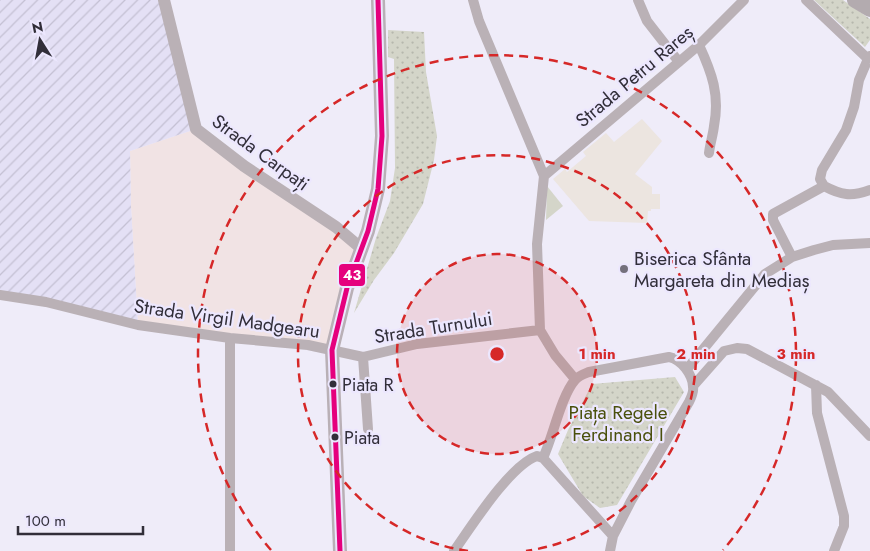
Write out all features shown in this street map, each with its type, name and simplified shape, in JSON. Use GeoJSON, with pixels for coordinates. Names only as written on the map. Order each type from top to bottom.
{"type":"FeatureCollection","features":[{"type":"Feature","properties":{"kind":"main road"},"geometry":{"type":"LineString","coordinates":[[340,551],[332,350],[347,288],[374,211],[380,166],[382,93],[378,0]]}},
{"type":"Feature","properties":{"kind":"main road"},"geometry":{"type":"LineString","coordinates":[[855,0],[870,9]]}},
{"type":"Feature","properties":{"kind":"street","name":"Strada Carpați"},"geometry":{"type":"LineString","coordinates":[[164,0],[196,129],[244,166],[336,227],[362,249]]}},
{"type":"Feature","properties":{"kind":"street"},"geometry":{"type":"LineString","coordinates":[[473,0],[479,22],[544,176],[537,244],[540,330],[555,355],[575,379]]}},
{"type":"Feature","properties":{"kind":"street"},"geometry":{"type":"LineString","coordinates":[[638,0],[647,21],[679,62]]}},
{"type":"Feature","properties":{"kind":"street","name":"Strada Petru Rareș"},"geometry":{"type":"LineString","coordinates":[[544,176],[699,45],[744,0]]}},
{"type":"Feature","properties":{"kind":"street"},"geometry":{"type":"LineString","coordinates":[[806,0],[869,58],[858,80],[854,108],[846,130],[822,170],[820,179],[824,186],[837,193],[846,195],[870,190]]}},
{"type":"Feature","properties":{"kind":"street"},"geometry":{"type":"LineString","coordinates":[[699,45],[711,70],[715,87],[715,125],[709,154]]}},
{"type":"Feature","properties":{"kind":"street"},"geometry":{"type":"LineString","coordinates":[[792,257],[774,220],[773,214],[824,186]]}},
{"type":"Feature","properties":{"kind":"street"},"geometry":{"type":"LineString","coordinates":[[686,369],[765,274],[792,257],[833,245],[870,243]]}},
{"type":"Feature","properties":{"kind":"street","name":"Strada Virgil Madgearu"},"geometry":{"type":"LineString","coordinates":[[0,295],[46,302],[138,326],[230,338],[308,345],[332,350]]}},
{"type":"Feature","properties":{"kind":"street","name":"Strada Turnului"},"geometry":{"type":"LineString","coordinates":[[332,350],[363,357],[417,344],[540,330]]}},
{"type":"Feature","properties":{"kind":"street"},"geometry":{"type":"LineString","coordinates":[[230,338],[230,551]]}},
{"type":"Feature","properties":{"kind":"street"},"geometry":{"type":"LineString","coordinates":[[610,551],[613,536],[631,501],[689,402],[694,385],[724,351],[737,348],[747,350],[816,385],[837,400],[870,436]]}},
{"type":"Feature","properties":{"kind":"street"},"geometry":{"type":"LineString","coordinates":[[363,357],[368,429]]}},
{"type":"Feature","properties":{"kind":"street"},"geometry":{"type":"LineString","coordinates":[[543,458],[567,392],[575,379],[589,372],[669,357],[678,360],[686,369],[694,385]]}},
{"type":"Feature","properties":{"kind":"street"},"geometry":{"type":"LineString","coordinates":[[816,385],[817,413],[844,516],[844,526],[834,551]]}},
{"type":"Feature","properties":{"kind":"street"},"geometry":{"type":"LineString","coordinates":[[454,551],[487,505],[523,463],[537,456],[543,458],[613,536]]}},
{"type":"Feature","properties":{"kind":"shaded area"},"geometry":{"type":"Polygon","coordinates":[[[0,0],[160,0],[196,129],[130,151],[131,207],[138,325],[0,296],[0,0]]]}},
{"type":"Feature","properties":{"kind":"shaded area"},"geometry":{"type":"Polygon","coordinates":[[[642,119],[662,141],[635,174],[652,187],[652,194],[660,194],[660,209],[648,211],[647,223],[589,221],[553,179],[565,169],[567,172],[586,156],[583,152],[606,133],[614,142],[642,119]]]}},
{"type":"Feature","properties":{"kind":"shaded area"},"geometry":{"type":"Polygon","coordinates":[[[196,129],[362,249],[332,350],[138,325],[131,207],[130,151],[196,129]]]}},
{"type":"Feature","properties":{"kind":"green space"},"geometry":{"type":"Polygon","coordinates":[[[814,0],[843,0],[870,19],[870,40],[865,47],[814,0]]]}},
{"type":"Feature","properties":{"kind":"green space"},"geometry":{"type":"Polygon","coordinates":[[[388,30],[424,32],[426,72],[437,136],[434,160],[423,204],[394,253],[374,280],[354,313],[376,238],[390,201],[395,168],[394,59],[388,57],[388,30]]]}},
{"type":"Feature","properties":{"kind":"green space"},"geometry":{"type":"Polygon","coordinates":[[[547,186],[563,206],[546,220],[547,186]]]}},
{"type":"Feature","properties":{"kind":"green space","name":"Piața Regele Ferdinand I"},"geometry":{"type":"Polygon","coordinates":[[[675,377],[684,392],[617,505],[600,508],[583,496],[558,454],[592,384],[675,377]]]}},
{"type":"Feature","properties":{"kind":"transit line","name":"43"},"geometry":{"type":"LineString","coordinates":[[340,551],[332,350],[347,288],[368,231],[378,189],[382,136],[378,0]]}},
{"type":"Feature","properties":{"kind":"place","name":"Biserica Sfânta Margareta din Mediaș"},"geometry":{"type":"Point","coordinates":[624,269]}},
{"type":"Feature","properties":{"kind":"place","name":"Piata R"},"geometry":{"type":"Point","coordinates":[333,384]}},
{"type":"Feature","properties":{"kind":"place","name":"Piata"},"geometry":{"type":"Point","coordinates":[335,437]}}]}
